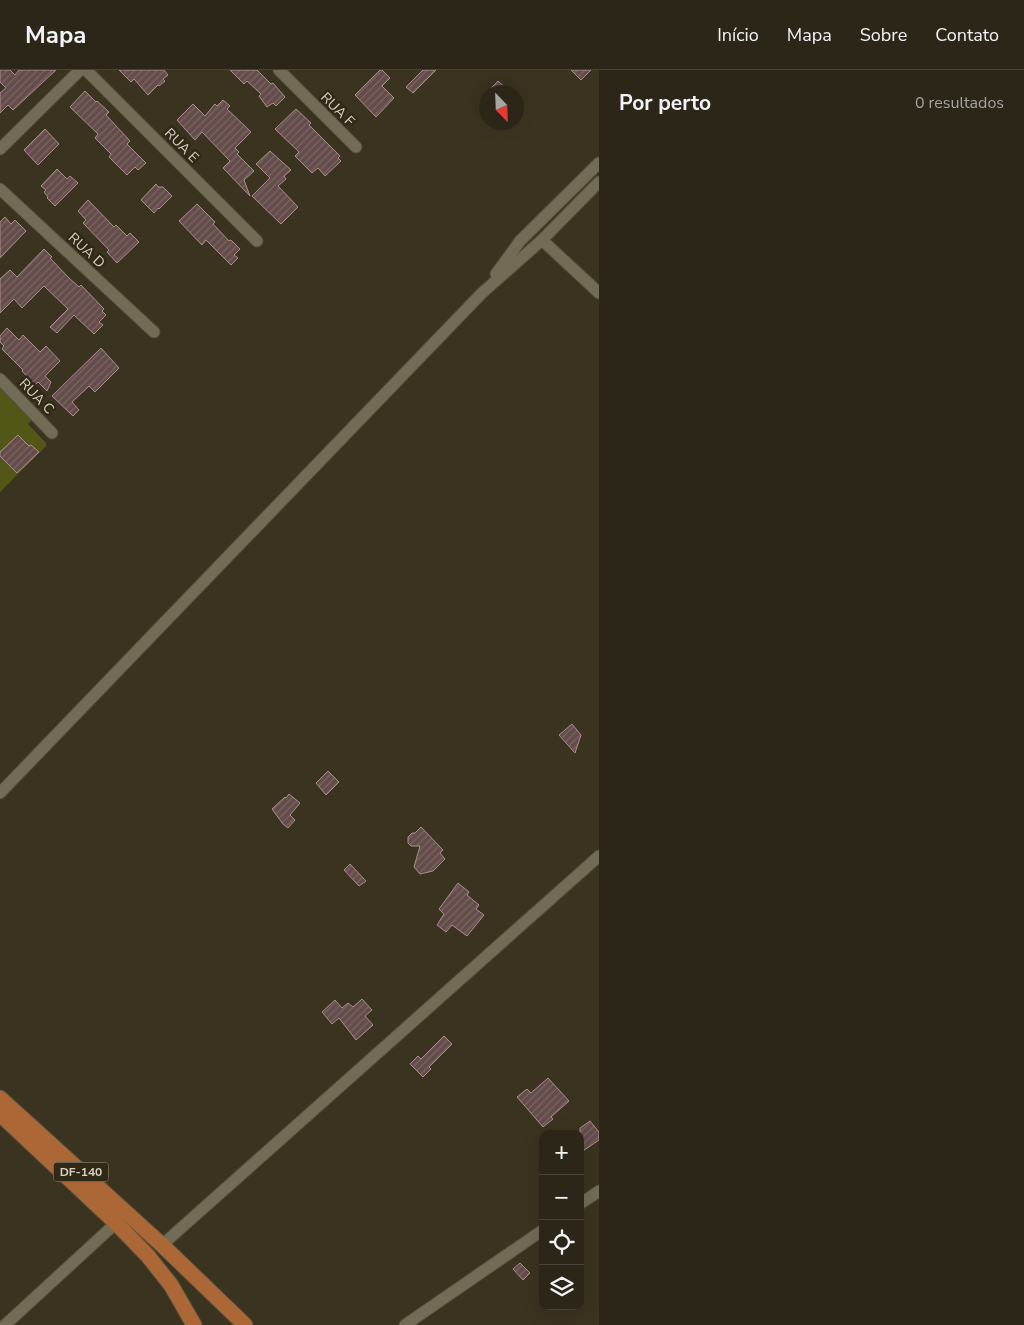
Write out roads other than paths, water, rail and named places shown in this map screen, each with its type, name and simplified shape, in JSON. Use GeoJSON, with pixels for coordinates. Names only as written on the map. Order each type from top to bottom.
{"type":"FeatureCollection","features":[{"type":"Feature","properties":{"kind":"main road","name":"DF-140"},"geometry":{"type":"LineString","coordinates":[[0,1098],[162,1245],[245,1325]]}},
{"type":"Feature","properties":{"kind":"main road","name":"DF-140"},"geometry":{"type":"LineString","coordinates":[[0,1114],[116,1222],[148,1256],[171,1285],[194,1325]]}},
{"type":"Feature","properties":{"kind":"street"},"geometry":{"type":"LineString","coordinates":[[0,149],[80,70]]}},
{"type":"Feature","properties":{"kind":"street","name":"RUA E"},"geometry":{"type":"LineString","coordinates":[[86,70],[257,241]]}},
{"type":"Feature","properties":{"kind":"street","name":"RUA F"},"geometry":{"type":"LineString","coordinates":[[279,70],[356,147]]}},
{"type":"Feature","properties":{"kind":"street"},"geometry":{"type":"LineString","coordinates":[[482,293],[520,242],[599,164]]}},
{"type":"Feature","properties":{"kind":"street"},"geometry":{"type":"LineString","coordinates":[[0,793],[482,293],[542,240],[599,182]]}},
{"type":"Feature","properties":{"kind":"street","name":"RUA D"},"geometry":{"type":"LineString","coordinates":[[0,189],[154,332]]}},
{"type":"Feature","properties":{"kind":"street"},"geometry":{"type":"LineString","coordinates":[[542,240],[599,293]]}},
{"type":"Feature","properties":{"kind":"street","name":"RUA C"},"geometry":{"type":"LineString","coordinates":[[0,379],[52,433]]}},
{"type":"Feature","properties":{"kind":"street"},"geometry":{"type":"LineString","coordinates":[[162,1245],[599,856]]}},
{"type":"Feature","properties":{"kind":"street"},"geometry":{"type":"LineString","coordinates":[[584,1201],[599,1191]]}},
{"type":"Feature","properties":{"kind":"street"},"geometry":{"type":"LineString","coordinates":[[5,1325],[116,1222]]}},
{"type":"Feature","properties":{"kind":"street"},"geometry":{"type":"LineString","coordinates":[[405,1325],[539,1233]]}}]}
